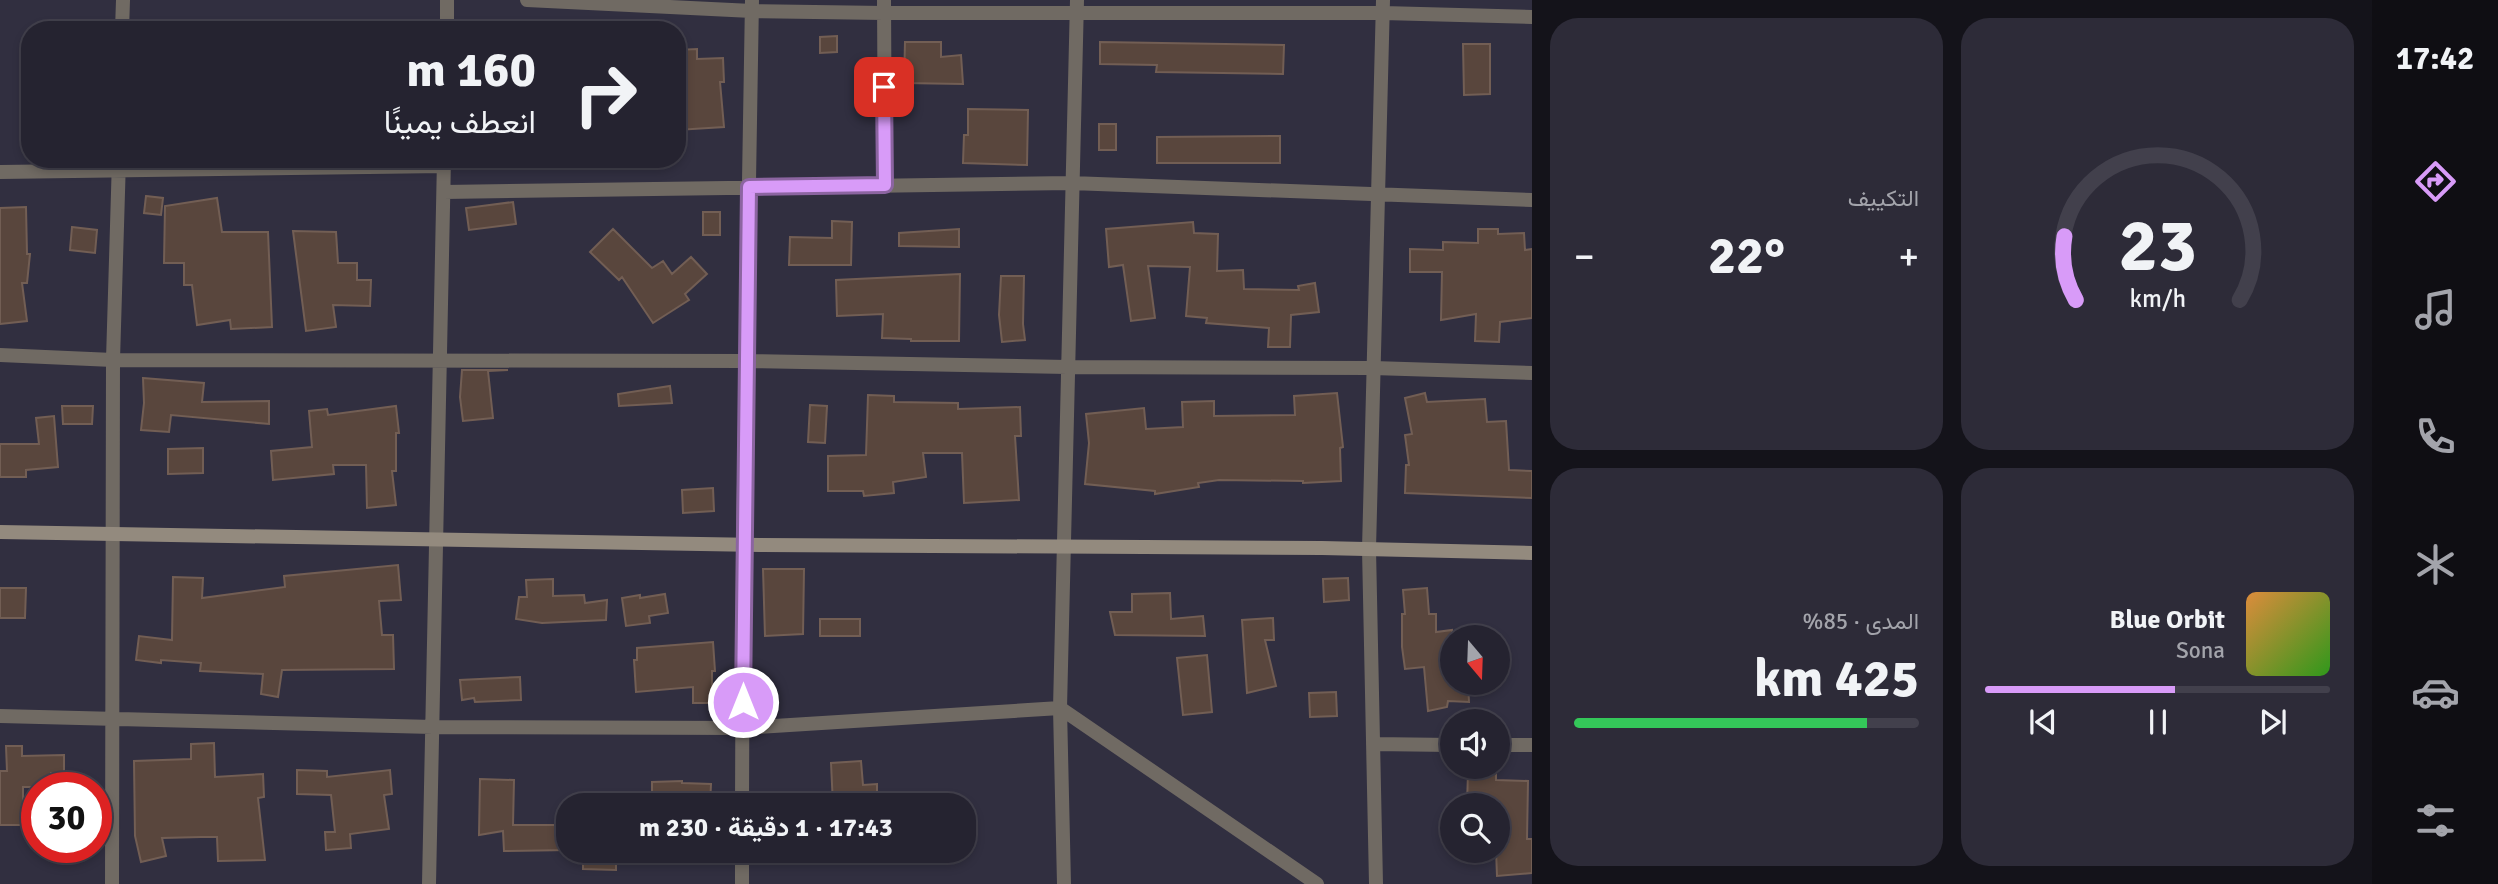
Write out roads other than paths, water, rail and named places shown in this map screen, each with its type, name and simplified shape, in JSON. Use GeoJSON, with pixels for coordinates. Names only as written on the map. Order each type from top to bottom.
{"type":"FeatureCollection","features":[{"type":"Feature","properties":{"kind":"street"},"geometry":{"type":"LineString","coordinates":[[122,21],[123,0]]}},
{"type":"Feature","properties":{"kind":"street"},"geometry":{"type":"LineString","coordinates":[[447,0],[447,21]]}},
{"type":"Feature","properties":{"kind":"street"},"geometry":{"type":"LineString","coordinates":[[527,0],[752,5],[1383,7],[1532,17]]}},
{"type":"Feature","properties":{"kind":"street"},"geometry":{"type":"LineString","coordinates":[[742,793],[743,544],[752,5]]}},
{"type":"Feature","properties":{"kind":"street"},"geometry":{"type":"LineString","coordinates":[[884,6],[885,185]]}},
{"type":"Feature","properties":{"kind":"street"},"geometry":{"type":"LineString","coordinates":[[1065,884],[1060,708],[1077,6]]}},
{"type":"Feature","properties":{"kind":"street"},"geometry":{"type":"LineString","coordinates":[[1376,884],[1369,550],[1383,7]]}},
{"type":"Feature","properties":{"kind":"street"},"geometry":{"type":"LineString","coordinates":[[0,172],[68,168]]}},
{"type":"Feature","properties":{"kind":"street"},"geometry":{"type":"LineString","coordinates":[[112,884],[113,360],[119,168]]}},
{"type":"Feature","properties":{"kind":"street"},"geometry":{"type":"LineString","coordinates":[[429,884],[444,168]]}},
{"type":"Feature","properties":{"kind":"street"},"geometry":{"type":"LineString","coordinates":[[444,192],[1071,183],[1532,200]]}},
{"type":"Feature","properties":{"kind":"street"},"geometry":{"type":"LineString","coordinates":[[0,355],[113,360],[746,361],[1067,367],[1373,368],[1532,373]]}},
{"type":"Feature","properties":{"kind":"street"},"geometry":{"type":"LineString","coordinates":[[0,531],[743,544],[1532,553]]}},
{"type":"Feature","properties":{"kind":"street"},"geometry":{"type":"LineString","coordinates":[[0,716],[433,727],[743,728],[1060,708],[1317,884]]}},
{"type":"Feature","properties":{"kind":"street"},"geometry":{"type":"LineString","coordinates":[[1373,744],[1440,745]]}},
{"type":"Feature","properties":{"kind":"street"},"geometry":{"type":"LineString","coordinates":[[1510,745],[1532,745]]}},
{"type":"Feature","properties":{"kind":"street"},"geometry":{"type":"LineString","coordinates":[[742,863],[742,884]]}}]}
